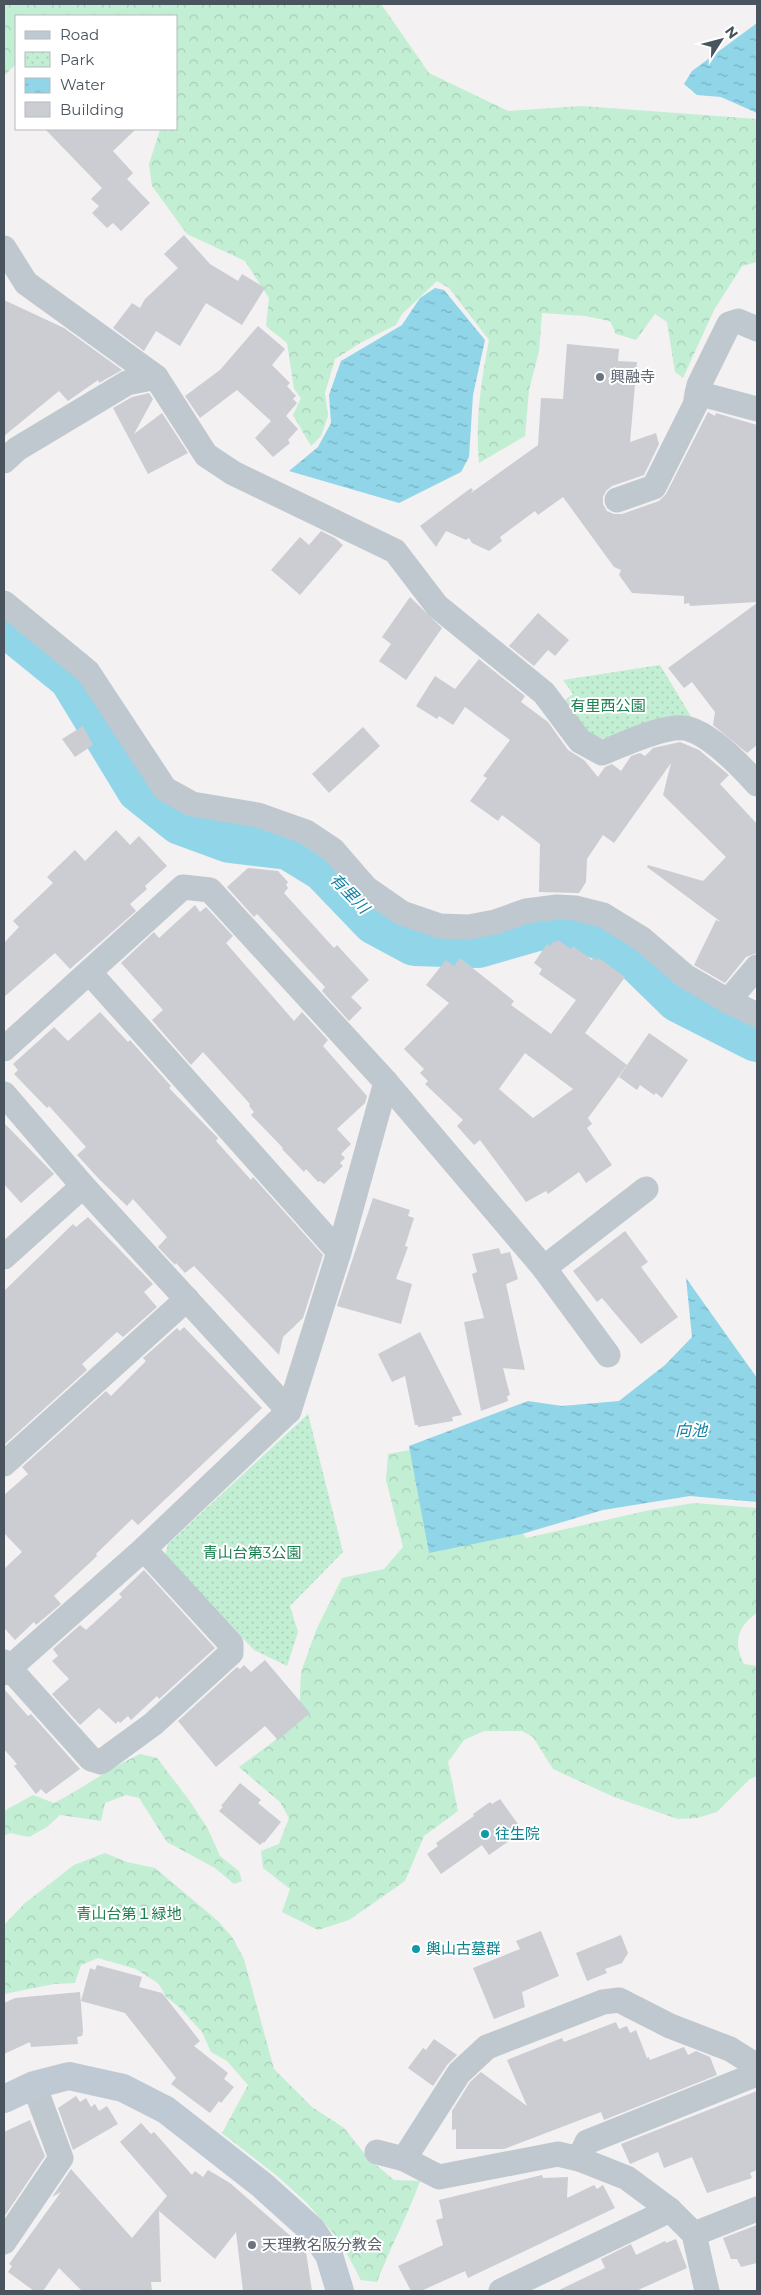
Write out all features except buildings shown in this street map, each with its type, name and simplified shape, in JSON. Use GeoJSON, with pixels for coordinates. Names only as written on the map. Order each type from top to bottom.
{"type":"FeatureCollection","features":[{"type":"Feature","properties":{"kind":"street"},"geometry":{"type":"LineString","coordinates":[[4,248],[26,283],[156,377],[206,454],[233,473],[395,551],[437,606],[544,693],[580,741],[602,753],[669,729],[689,728],[719,747],[754,776]]}},
{"type":"Feature","properties":{"kind":"street"},"geometry":{"type":"LineString","coordinates":[[617,500],[654,487],[695,406],[699,385],[729,324],[738,321],[757,329]]}},
{"type":"Feature","properties":{"kind":"street"},"geometry":{"type":"LineString","coordinates":[[4,461],[17,449],[127,384],[156,377]]}},
{"type":"Feature","properties":{"kind":"street"},"geometry":{"type":"LineString","coordinates":[[698,393],[757,409]]}},
{"type":"Feature","properties":{"kind":"street"},"geometry":{"type":"LineString","coordinates":[[4,603],[88,672],[165,789],[173,794],[192,804],[258,816],[306,832],[333,850],[366,888],[402,913],[435,924],[469,927],[495,922],[526,910],[557,908],[575,908],[603,915],[642,939],[685,976],[728,1001],[757,1015]]}},
{"type":"Feature","properties":{"kind":"street"},"geometry":{"type":"LineString","coordinates":[[4,1049],[183,887],[210,890],[386,1082],[544,1268],[608,1355]]}},
{"type":"Feature","properties":{"kind":"street"},"geometry":{"type":"LineString","coordinates":[[728,1001],[757,967]]}},
{"type":"Feature","properties":{"kind":"street"},"geometry":{"type":"LineString","coordinates":[[90,973],[339,1252]]}},
{"type":"Feature","properties":{"kind":"street"},"geometry":{"type":"LineString","coordinates":[[144,1549],[231,1644],[231,1653],[153,1724],[101,1762],[91,1759],[6,1668],[144,1549],[289,1411],[339,1252],[386,1082]]}},
{"type":"Feature","properties":{"kind":"street"},"geometry":{"type":"LineString","coordinates":[[4,1094],[83,1186],[289,1411]]}},
{"type":"Feature","properties":{"kind":"street"},"geometry":{"type":"LineString","coordinates":[[4,1257],[83,1186]]}},
{"type":"Feature","properties":{"kind":"street"},"geometry":{"type":"LineString","coordinates":[[544,1268],[646,1189]]}},
{"type":"Feature","properties":{"kind":"street"},"geometry":{"type":"LineString","coordinates":[[4,1464],[187,1299]]}},
{"type":"Feature","properties":{"kind":"street"},"geometry":{"type":"LineString","coordinates":[[404,2159],[459,2073],[487,2047],[603,2002],[619,2000],[670,2026],[730,2049],[757,2066]]}},
{"type":"Feature","properties":{"kind":"street"},"geometry":{"type":"LineString","coordinates":[[579,2159],[587,2142],[757,2074]]}},
{"type":"Feature","properties":{"kind":"street"},"geometry":{"type":"LineString","coordinates":[[4,2099],[34,2085],[69,2076],[123,2088],[166,2110],[262,2185],[312,2230],[329,2255],[340,2291]]}},
{"type":"Feature","properties":{"kind":"street"},"geometry":{"type":"LineString","coordinates":[[4,2242],[61,2158],[34,2085]]}},
{"type":"Feature","properties":{"kind":"street"},"geometry":{"type":"LineString","coordinates":[[377,2152],[404,2159],[439,2177],[558,2154],[579,2159],[627,2178],[670,2210],[694,2234],[707,2291]]}},
{"type":"Feature","properties":{"kind":"street"},"geometry":{"type":"LineString","coordinates":[[694,2234],[757,2209]]}},
{"type":"Feature","properties":{"kind":"street"},"geometry":{"type":"LineString","coordinates":[[501,2291],[670,2210]]}},
{"type":"Feature","properties":{"kind":"green space"},"geometry":{"type":"Polygon","coordinates":[[[4,4],[381,4],[429,73],[508,111],[582,106],[757,119],[757,262],[742,266],[714,310],[683,378],[675,372],[667,322],[655,314],[636,340],[616,334],[610,321],[585,316],[542,313],[539,351],[529,390],[525,436],[479,463],[478,432],[480,402],[489,340],[449,288],[437,281],[402,314],[396,325],[362,342],[335,359],[325,393],[328,416],[321,436],[311,446],[293,415],[301,398],[294,389],[287,343],[266,326],[269,298],[245,261],[187,234],[152,186],[149,164],[160,130],[178,130],[178,15],[15,15],[15,65],[4,76],[4,4]]]}},
{"type":"Feature","properties":{"kind":"green space","name":"有里西公園"},"geometry":{"type":"Polygon","coordinates":[[[660,665],[692,718],[670,716],[616,738],[601,738],[587,733],[564,701],[573,694],[563,680],[660,665]]]}},
{"type":"Feature","properties":{"kind":"green space","name":"青山台第3公園"},"geometry":{"type":"Polygon","coordinates":[[[308,1414],[343,1552],[290,1606],[298,1632],[287,1666],[254,1650],[165,1557],[168,1544],[308,1414]]]}},
{"type":"Feature","properties":{"kind":"green space"},"geometry":{"type":"Polygon","coordinates":[[[410,1450],[512,1520],[526,1538],[650,1510],[695,1503],[757,1508],[757,1613],[750,1618],[741,1630],[738,1643],[744,1664],[757,1666],[757,1776],[750,1779],[717,1812],[697,1818],[678,1819],[614,1797],[553,1769],[533,1737],[522,1731],[484,1731],[464,1740],[448,1762],[458,1811],[424,1836],[405,1881],[349,1920],[318,1930],[282,1912],[290,1889],[263,1868],[261,1851],[279,1844],[289,1818],[280,1802],[239,1767],[273,1742],[299,1716],[301,1672],[317,1628],[342,1578],[384,1569],[403,1547],[386,1480],[388,1454],[410,1450]]]}},
{"type":"Feature","properties":{"kind":"green space"},"geometry":{"type":"Polygon","coordinates":[[[140,1754],[157,1758],[208,1829],[220,1856],[239,1871],[242,1881],[234,1884],[215,1868],[167,1842],[139,1798],[126,1795],[105,1803],[101,1821],[60,1815],[47,1827],[29,1837],[10,1833],[4,1836],[4,1811],[33,1795],[54,1803],[140,1754]]]}},
{"type":"Feature","properties":{"kind":"green space","name":"青山台第１緑地"},"geometry":{"type":"Polygon","coordinates":[[[105,1853],[127,1862],[155,1868],[218,1921],[232,1937],[244,1959],[274,2069],[312,2107],[344,2128],[368,2158],[394,2180],[420,2181],[377,2282],[361,2280],[340,2241],[306,2202],[276,2175],[222,2133],[248,2085],[227,2061],[211,2052],[202,2032],[179,2007],[166,1997],[159,1984],[136,1969],[98,1958],[81,1965],[75,1983],[54,1984],[4,1994],[4,1925],[25,1903],[74,1865],[105,1853]]]}},
{"type":"Feature","properties":{"kind":"water"},"geometry":{"type":"Polygon","coordinates":[[[757,23],[757,113],[721,97],[697,95],[684,84],[692,71],[757,23]]]}},
{"type":"Feature","properties":{"kind":"water"},"geometry":{"type":"Polygon","coordinates":[[[435,288],[444,290],[485,340],[473,395],[469,457],[461,472],[399,503],[289,471],[318,447],[331,423],[329,395],[341,361],[402,325],[420,298],[435,288]]]}},
{"type":"Feature","properties":{"kind":"water","name":"向池"},"geometry":{"type":"Polygon","coordinates":[[[686,1278],[757,1378],[757,1502],[690,1496],[603,1510],[522,1534],[429,1553],[409,1446],[528,1401],[562,1406],[619,1401],[665,1365],[692,1337],[686,1278]]]}},
{"type":"Feature","properties":{"kind":"waterway","name":"有里川"},"geometry":{"type":"LineString","coordinates":[[4,620],[73,676],[141,788],[181,820],[230,838],[289,845],[325,867],[376,920],[415,941],[478,943],[537,926],[570,925],[601,935],[635,954],[680,998],[757,1037]]}},
{"type":"Feature","properties":{"kind":"place","name":"興融寺"},"geometry":{"type":"Point","coordinates":[600,377]}},
{"type":"Feature","properties":{"kind":"place","name":"往生院"},"geometry":{"type":"Point","coordinates":[485,1834]}},
{"type":"Feature","properties":{"kind":"place","name":"輿山古墓群"},"geometry":{"type":"Point","coordinates":[416,1949]}},
{"type":"Feature","properties":{"kind":"place","name":"天理教名阪分教会"},"geometry":{"type":"Point","coordinates":[252,2245]}}]}
